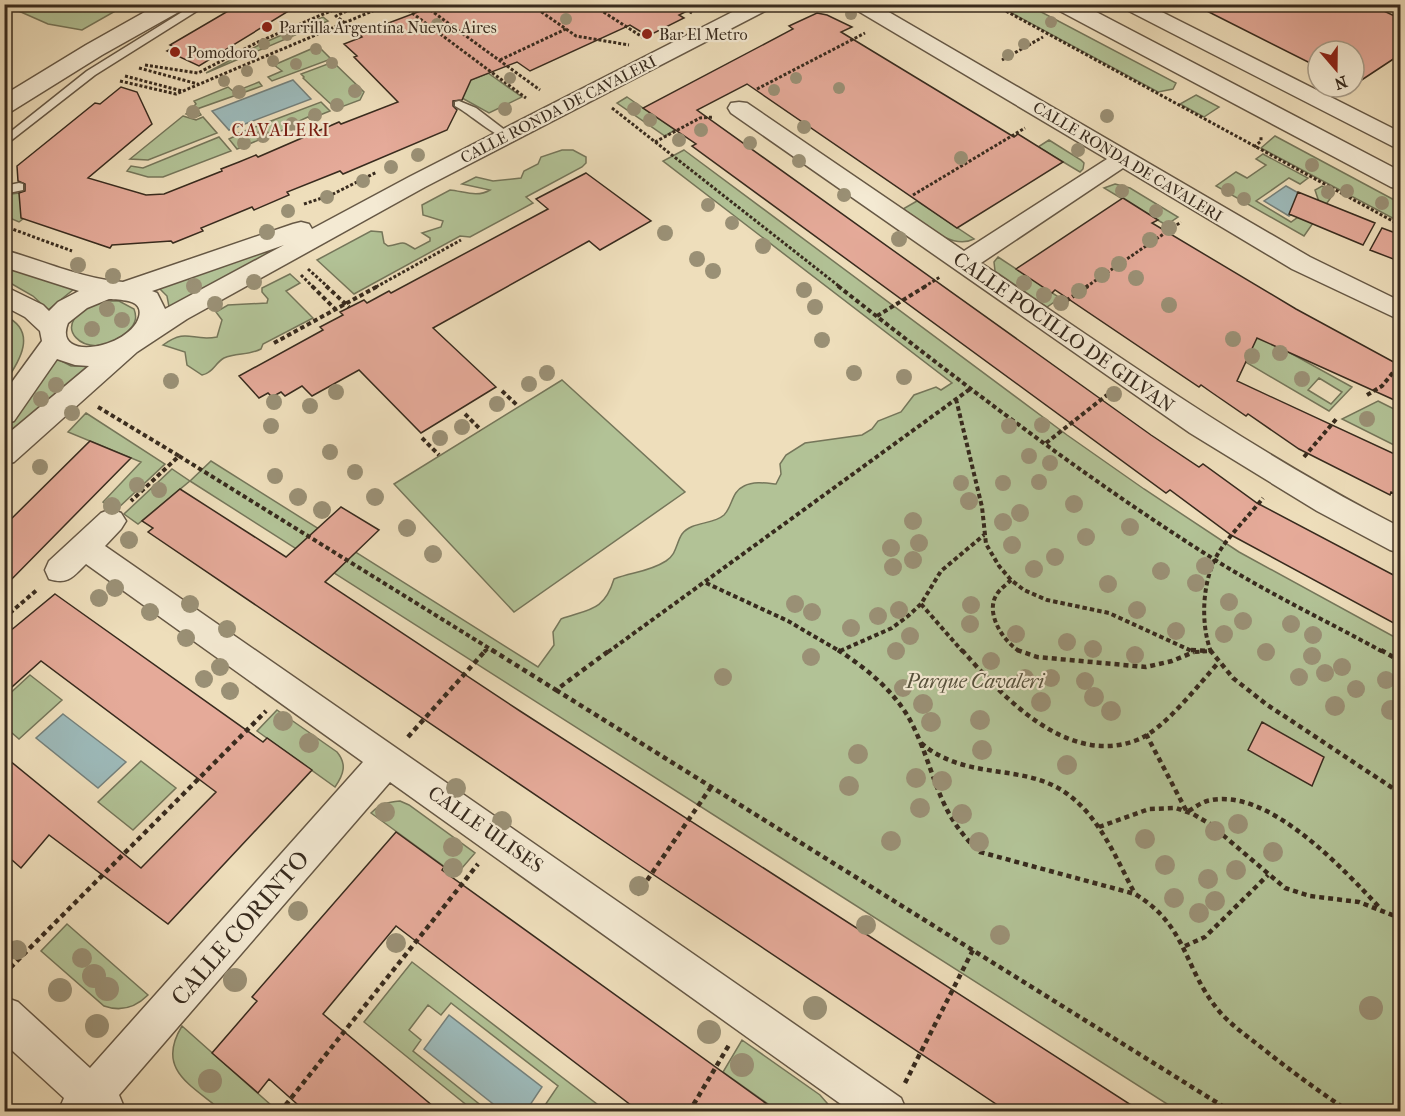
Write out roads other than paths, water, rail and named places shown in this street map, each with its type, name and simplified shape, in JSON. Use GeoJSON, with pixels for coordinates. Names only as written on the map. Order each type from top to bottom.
{"type":"FeatureCollection","features":[{"type":"Feature","properties":{"kind":"street"},"geometry":{"type":"LineString","coordinates":[[4,106],[176,4]]}},
{"type":"Feature","properties":{"kind":"street","name":"CALLE RONDA DE CAVALERI"},"geometry":{"type":"LineString","coordinates":[[135,342],[178,313],[417,182],[591,92],[728,14],[764,4]]}},
{"type":"Feature","properties":{"kind":"street","name":"CALLE RONDA DE CAVALERI"},"geometry":{"type":"LineString","coordinates":[[860,4],[1301,263],[1401,311]]}},
{"type":"Feature","properties":{"kind":"street"},"geometry":{"type":"LineString","coordinates":[[1064,4],[1401,182]]}},
{"type":"Feature","properties":{"kind":"street"},"geometry":{"type":"LineString","coordinates":[[1130,4],[1401,141]]}},
{"type":"Feature","properties":{"kind":"street"},"geometry":{"type":"LineString","coordinates":[[4,124],[94,51]]}},
{"type":"Feature","properties":{"kind":"street","name":"CALLE POCILLO DE GILVAN"},"geometry":{"type":"LineString","coordinates":[[738,108],[1129,378],[1244,453],[1327,503],[1401,541]]}},
{"type":"Feature","properties":{"kind":"street"},"geometry":{"type":"LineString","coordinates":[[964,263],[1122,158]]}},
{"type":"Feature","properties":{"kind":"street","name":"CALLE RONDA DE CAVALERI"},"geometry":{"type":"LineString","coordinates":[[118,290],[333,218],[417,182]]}},
{"type":"Feature","properties":{"kind":"street"},"geometry":{"type":"LineString","coordinates":[[4,258],[57,276],[142,295],[150,301],[153,309],[153,319],[135,342],[4,454]]}},
{"type":"Feature","properties":{"kind":"street"},"geometry":{"type":"LineString","coordinates":[[4,414],[54,336],[63,312],[83,297],[118,290]]}},
{"type":"Feature","properties":{"kind":"street"},"geometry":{"type":"LineString","coordinates":[[4,295],[34,311],[68,354],[90,357],[114,353],[135,342]]}},
{"type":"Feature","properties":{"kind":"street","name":"CALLE ULISES"},"geometry":{"type":"LineString","coordinates":[[111,521],[72,558],[287,689],[887,1111]]}},
{"type":"Feature","properties":{"kind":"street","name":"CALLE CORINTO"},"geometry":{"type":"LineString","coordinates":[[93,1107],[387,760]]}},
{"type":"Feature","properties":{"kind":"street"},"geometry":{"type":"LineString","coordinates":[[4,1016],[93,1107]]}},
{"type":"Feature","properties":{"kind":"lane"},"geometry":{"type":"LineString","coordinates":[[4,143],[91,73],[203,4]]}},
{"type":"Feature","properties":{"kind":"lane"},"geometry":{"type":"LineString","coordinates":[[459,104],[506,136]]}},
{"type":"Feature","properties":{"kind":"lane"},"geometry":{"type":"LineString","coordinates":[[4,190],[19,188]]}},
{"type":"Feature","properties":{"kind":"water"},"geometry":{"type":"Polygon","coordinates":[[[293,80],[311,99],[229,130],[212,111],[293,80]]]}},
{"type":"Feature","properties":{"kind":"water"},"geometry":{"type":"Polygon","coordinates":[[[1286,186],[1311,200],[1289,216],[1264,201],[1286,186]]]}},
{"type":"Feature","properties":{"kind":"water"},"geometry":{"type":"Polygon","coordinates":[[[63,714],[126,762],[98,788],[36,738],[63,714]]]}},
{"type":"Feature","properties":{"kind":"water"},"geometry":{"type":"Polygon","coordinates":[[[449,1015],[542,1087],[526,1111],[502,1111],[424,1049],[449,1015]]]}},
{"type":"Feature","properties":{"kind":"place","name":"Parrilla Argentina Nuevos Aires"},"geometry":{"type":"Point","coordinates":[267,27]}},
{"type":"Feature","properties":{"kind":"place","name":"Bar El Metro"},"geometry":{"type":"Point","coordinates":[647,34]}},
{"type":"Feature","properties":{"kind":"place","name":"Pomodoro"},"geometry":{"type":"Point","coordinates":[175,52]}},
{"type":"Feature","properties":{"kind":"district","name":"CAVALERI"},"geometry":{"type":"Point","coordinates":[281,130]}},
{"type":"Feature","properties":{"kind":"park label","name":"Parque Cavaleri"},"geometry":{"type":"Point","coordinates":[975,681]}}]}
